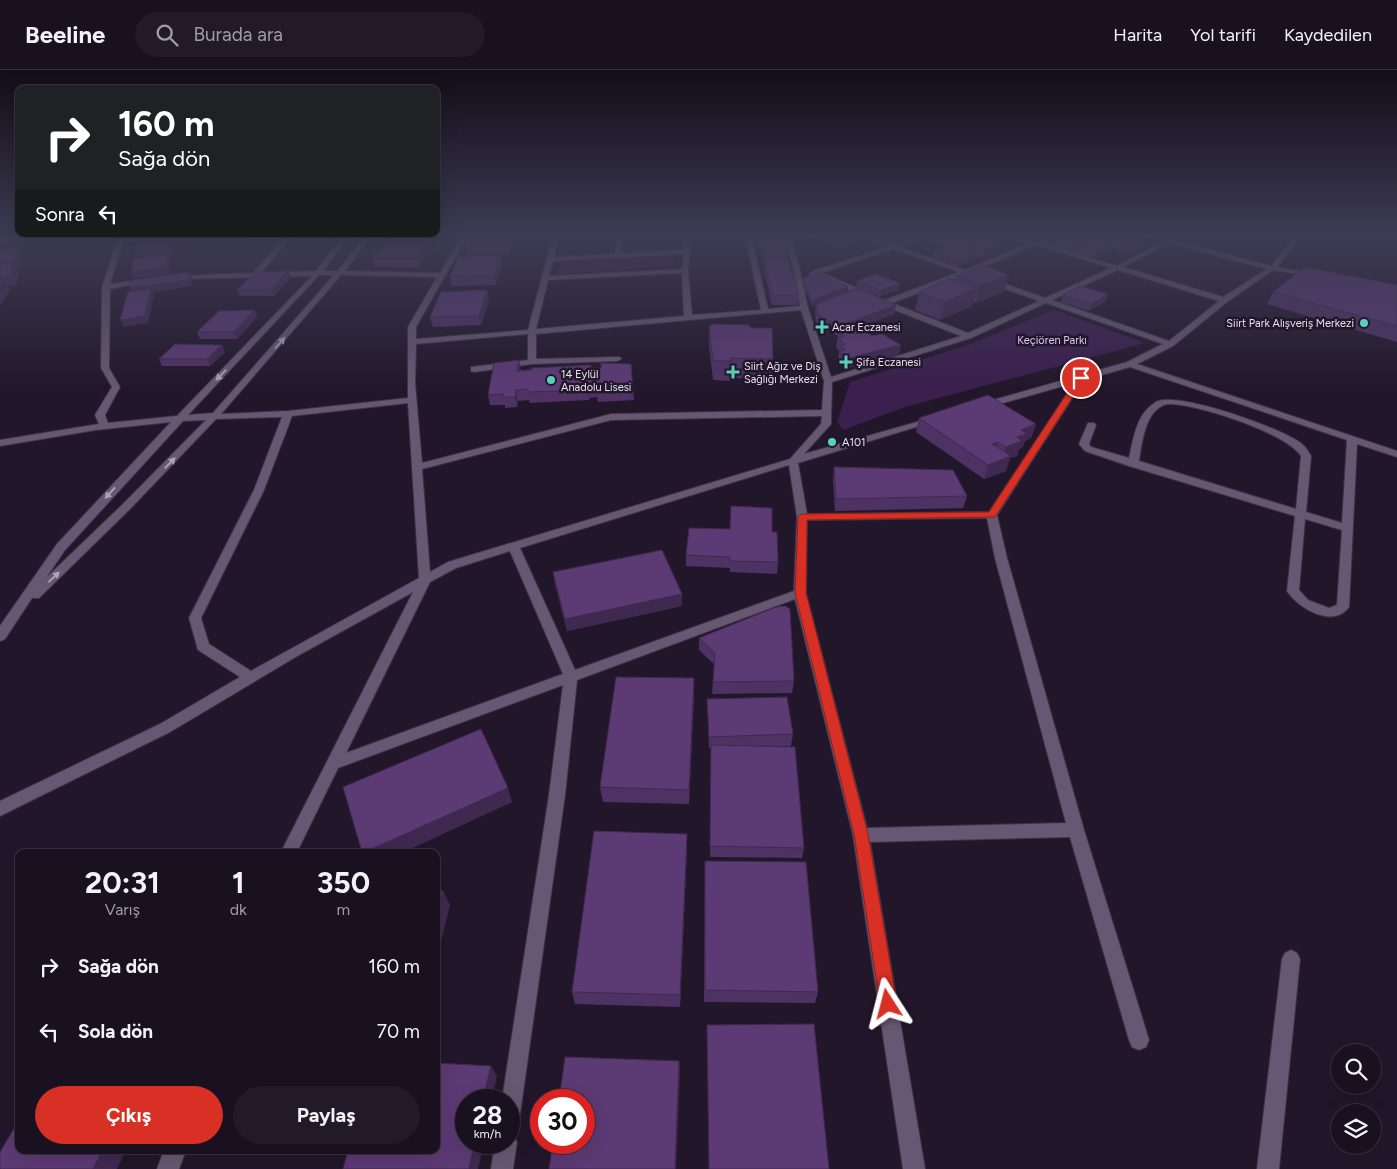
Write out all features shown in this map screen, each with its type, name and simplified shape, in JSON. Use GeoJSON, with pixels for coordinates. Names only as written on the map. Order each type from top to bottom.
{"type":"FeatureCollection","features":[{"type":"Feature","properties":{"kind":"street"},"geometry":{"type":"LineString","coordinates":[[104,426],[100,415],[116,387],[105,368],[106,287],[111,286]]}},
{"type":"Feature","properties":{"kind":"street"},"geometry":{"type":"LineString","coordinates":[[0,636],[61,547],[305,286]]}},
{"type":"Feature","properties":{"kind":"street"},"geometry":{"type":"LineString","coordinates":[[18,610],[115,519],[216,417],[329,286]]}},
{"type":"Feature","properties":{"kind":"street"},"geometry":{"type":"LineString","coordinates":[[290,849],[425,580],[412,400],[412,327],[435,286]]}},
{"type":"Feature","properties":{"kind":"street"},"geometry":{"type":"LineString","coordinates":[[532,362],[532,331],[543,286]]}},
{"type":"Feature","properties":{"kind":"street"},"geometry":{"type":"LineString","coordinates":[[686,286],[688,317]]}},
{"type":"Feature","properties":{"kind":"street"},"geometry":{"type":"LineString","coordinates":[[762,286],[765,312]]}},
{"type":"Feature","properties":{"kind":"street"},"geometry":{"type":"LineString","coordinates":[[793,461],[826,424],[827,413],[828,381],[804,308],[800,286]]}},
{"type":"Feature","properties":{"kind":"street"},"geometry":{"type":"LineString","coordinates":[[848,286],[968,336]]}},
{"type":"Feature","properties":{"kind":"street"},"geometry":{"type":"LineString","coordinates":[[885,303],[929,286]]}},
{"type":"Feature","properties":{"kind":"street"},"geometry":{"type":"LineString","coordinates":[[1003,286],[1170,344]]}},
{"type":"Feature","properties":{"kind":"street"},"geometry":{"type":"LineString","coordinates":[[828,381],[968,336],[1078,286]]}},
{"type":"Feature","properties":{"kind":"street"},"geometry":{"type":"LineString","coordinates":[[1178,286],[1224,300]]}},
{"type":"Feature","properties":{"kind":"street"},"geometry":{"type":"LineString","coordinates":[[976,408],[1130,364],[1170,344],[1224,300],[1245,286]]}},
{"type":"Feature","properties":{"kind":"street"},"geometry":{"type":"LineString","coordinates":[[412,342],[804,308]]}},
{"type":"Feature","properties":{"kind":"street"},"geometry":{"type":"LineString","coordinates":[[474,369],[532,362],[617,359]]}},
{"type":"Feature","properties":{"kind":"street"},"geometry":{"type":"LineString","coordinates":[[1130,364],[1397,454]]}},
{"type":"Feature","properties":{"kind":"street"},"geometry":{"type":"LineString","coordinates":[[1081,378],[992,515],[1001,558],[1076,830],[1139,1040]]}},
{"type":"Feature","properties":{"kind":"street"},"geometry":{"type":"LineString","coordinates":[[0,443],[104,426],[180,418],[288,414],[412,400]]}},
{"type":"Feature","properties":{"kind":"street"},"geometry":{"type":"LineString","coordinates":[[1133,464],[1143,419],[1160,402],[1175,402],[1195,407],[1283,436],[1301,447],[1306,456],[1293,591],[1304,603],[1317,610],[1329,613],[1343,606],[1352,439]]}},
{"type":"Feature","properties":{"kind":"street"},"geometry":{"type":"LineString","coordinates":[[417,467],[611,417],[827,413]]}},
{"type":"Feature","properties":{"kind":"street"},"geometry":{"type":"LineString","coordinates":[[250,677],[204,647],[195,618],[259,490],[288,414]]}},
{"type":"Feature","properties":{"kind":"street"},"geometry":{"type":"LineString","coordinates":[[0,809],[165,728],[250,677],[452,565],[948,416]]}},
{"type":"Feature","properties":{"kind":"street"},"geometry":{"type":"LineString","coordinates":[[1091,426],[1084,444],[1088,449],[1347,528]]}},
{"type":"Feature","properties":{"kind":"street"},"geometry":{"type":"LineString","coordinates":[[793,461],[802,517],[800,593],[861,834],[914,1169]]}},
{"type":"Feature","properties":{"kind":"street"},"geometry":{"type":"LineString","coordinates":[[802,517],[992,515]]}},
{"type":"Feature","properties":{"kind":"street"},"geometry":{"type":"LineString","coordinates":[[514,546],[571,676],[555,804],[514,1089]]}},
{"type":"Feature","properties":{"kind":"street"},"geometry":{"type":"LineString","coordinates":[[333,764],[800,593]]}},
{"type":"Feature","properties":{"kind":"street"},"geometry":{"type":"LineString","coordinates":[[861,834],[1076,830]]}},
{"type":"Feature","properties":{"kind":"street"},"geometry":{"type":"LineString","coordinates":[[1268,1169],[1291,959]]}},
{"type":"Feature","properties":{"kind":"street"},"geometry":{"type":"LineString","coordinates":[[168,1169],[174,1154]]}},
{"type":"Feature","properties":{"kind":"street"},"geometry":{"type":"LineString","coordinates":[[502,1169],[504,1154]]}},
{"type":"Feature","properties":{"kind":"green space","name":"Keçiören Parkı"},"geometry":{"type":"Polygon","coordinates":[[[1054,310],[1145,343],[905,407],[843,430],[837,422],[850,382],[968,345],[1054,310]]]}},
{"type":"Feature","properties":{"kind":"building"},"geometry":{"type":"Polygon","coordinates":[[[241,286],[274,286],[271,289],[237,290],[241,286]]]}},
{"type":"Feature","properties":{"kind":"building"},"geometry":{"type":"Polygon","coordinates":[[[771,286],[796,286],[799,295],[773,296],[771,286]]]}},
{"type":"Feature","properties":{"kind":"building"},"geometry":{"type":"Polygon","coordinates":[[[806,286],[848,287],[812,300],[806,286]]]}},
{"type":"Feature","properties":{"kind":"building"},"geometry":{"type":"Polygon","coordinates":[[[871,286],[891,286],[881,290],[871,286]]]}},
{"type":"Feature","properties":{"kind":"building"},"geometry":{"type":"Polygon","coordinates":[[[932,286],[972,286],[976,288],[945,302],[919,292],[932,286]]]}},
{"type":"Feature","properties":{"kind":"building"},"geometry":{"type":"Polygon","coordinates":[[[1079,286],[1108,294],[1091,304],[1063,295],[1079,286]]]}},
{"type":"Feature","properties":{"kind":"building"},"geometry":{"type":"Polygon","coordinates":[[[1280,286],[1397,286],[1397,326],[1273,292],[1280,286]]]}},
{"type":"Feature","properties":{"kind":"building"},"geometry":{"type":"Polygon","coordinates":[[[857,288],[896,305],[839,326],[818,315],[817,304],[857,288]]]}},
{"type":"Feature","properties":{"kind":"building"},"geometry":{"type":"Polygon","coordinates":[[[151,289],[145,316],[120,320],[128,292],[151,289]]]}},
{"type":"Feature","properties":{"kind":"building"},"geometry":{"type":"Polygon","coordinates":[[[487,290],[479,316],[430,317],[441,292],[487,290]]]}},
{"type":"Feature","properties":{"kind":"building"},"geometry":{"type":"Polygon","coordinates":[[[255,310],[234,332],[197,332],[219,311],[255,310]]]}},
{"type":"Feature","properties":{"kind":"building"},"geometry":{"type":"Polygon","coordinates":[[[713,324],[772,328],[773,359],[730,358],[731,361],[713,361],[709,327],[713,324]]]}},
{"type":"Feature","properties":{"kind":"building"},"geometry":{"type":"Polygon","coordinates":[[[859,326],[872,336],[882,334],[901,345],[849,358],[839,352],[846,350],[840,346],[845,344],[838,338],[844,336],[838,332],[859,326]]]}},
{"type":"Feature","properties":{"kind":"building"},"geometry":{"type":"Polygon","coordinates":[[[175,344],[222,345],[207,359],[159,359],[175,344]]]}},
{"type":"Feature","properties":{"kind":"building"},"geometry":{"type":"Polygon","coordinates":[[[519,360],[517,371],[531,370],[532,368],[591,365],[591,368],[601,368],[601,363],[631,364],[633,390],[597,392],[597,387],[589,387],[588,390],[528,392],[528,389],[516,390],[515,397],[503,397],[504,394],[488,395],[494,363],[519,360]]]}},
{"type":"Feature","properties":{"kind":"building"},"geometry":{"type":"Polygon","coordinates":[[[988,395],[1036,424],[1021,430],[1027,434],[1017,437],[1022,441],[1006,447],[998,442],[992,444],[1011,456],[988,465],[919,418],[988,395]]]}},
{"type":"Feature","properties":{"kind":"building"},"geometry":{"type":"Polygon","coordinates":[[[834,467],[953,470],[967,496],[836,499],[834,467]]]}},
{"type":"Feature","properties":{"kind":"building"},"geometry":{"type":"Polygon","coordinates":[[[731,506],[772,508],[772,532],[777,532],[778,562],[730,561],[730,557],[686,555],[689,528],[730,529],[731,506]]]}},
{"type":"Feature","properties":{"kind":"building"},"geometry":{"type":"Polygon","coordinates":[[[662,550],[682,594],[565,619],[553,572],[662,550]]]}},
{"type":"Feature","properties":{"kind":"building"},"geometry":{"type":"Polygon","coordinates":[[[785,606],[790,609],[794,681],[713,682],[715,653],[699,638],[776,607],[785,606]]]}},
{"type":"Feature","properties":{"kind":"building"},"geometry":{"type":"Polygon","coordinates":[[[616,677],[694,678],[689,790],[600,787],[616,677]]]}},
{"type":"Feature","properties":{"kind":"building"},"geometry":{"type":"Polygon","coordinates":[[[787,697],[793,734],[709,737],[707,699],[787,697]]]}},
{"type":"Feature","properties":{"kind":"building"},"geometry":{"type":"Polygon","coordinates":[[[481,729],[508,788],[372,849],[361,849],[343,787],[481,729]]]}},
{"type":"Feature","properties":{"kind":"building"},"geometry":{"type":"Polygon","coordinates":[[[711,745],[795,747],[804,848],[710,846],[711,745]]]}},
{"type":"Feature","properties":{"kind":"building"},"geometry":{"type":"Polygon","coordinates":[[[594,831],[687,834],[680,995],[572,992],[594,831]]]}},
{"type":"Feature","properties":{"kind":"building"},"geometry":{"type":"Polygon","coordinates":[[[705,861],[806,862],[818,992],[705,990],[705,861]]]}},
{"type":"Feature","properties":{"kind":"building"},"geometry":{"type":"Polygon","coordinates":[[[440,891],[443,891],[440,903],[440,891]]]}},
{"type":"Feature","properties":{"kind":"building"},"geometry":{"type":"Polygon","coordinates":[[[814,1024],[829,1169],[709,1169],[707,1025],[814,1024]]]}},
{"type":"Feature","properties":{"kind":"building"},"geometry":{"type":"Polygon","coordinates":[[[565,1057],[679,1061],[675,1169],[549,1169],[551,1154],[595,1154],[595,1089],[561,1089],[565,1057]]]}},
{"type":"Feature","properties":{"kind":"building"},"geometry":{"type":"Polygon","coordinates":[[[440,1063],[491,1066],[486,1089],[455,1089],[455,1154],[472,1154],[469,1169],[343,1169],[347,1154],[440,1154],[440,1063]]]}},
{"type":"Feature","properties":{"kind":"building"},"geometry":{"type":"Polygon","coordinates":[[[15,1127],[15,1154],[101,1154],[93,1169],[0,1169],[0,1152],[15,1127]]]}},
{"type":"Feature","properties":{"kind":"place","name":"Siirt Park Alışveriş Merkezi"},"geometry":{"type":"Point","coordinates":[1364,323]}},
{"type":"Feature","properties":{"kind":"place","name":"Acar Eczanesi"},"geometry":{"type":"Point","coordinates":[822,327]}},
{"type":"Feature","properties":{"kind":"place","name":"Şifa Eczanesi"},"geometry":{"type":"Point","coordinates":[846,362]}},
{"type":"Feature","properties":{"kind":"place","name":"Siirt Ağız ve Diş Sağlığı Merkezi"},"geometry":{"type":"Point","coordinates":[733,372]}},
{"type":"Feature","properties":{"kind":"place","name":"14 Eylül Anadolu Lisesi"},"geometry":{"type":"Point","coordinates":[551,380]}},
{"type":"Feature","properties":{"kind":"place","name":"A101"},"geometry":{"type":"Point","coordinates":[832,442]}},
{"type":"Feature","properties":{"kind":"route"},"geometry":{"type":"LineString","coordinates":[[888,1004],[861,834],[800,593],[802,517],[992,515],[1081,378]]}}]}
